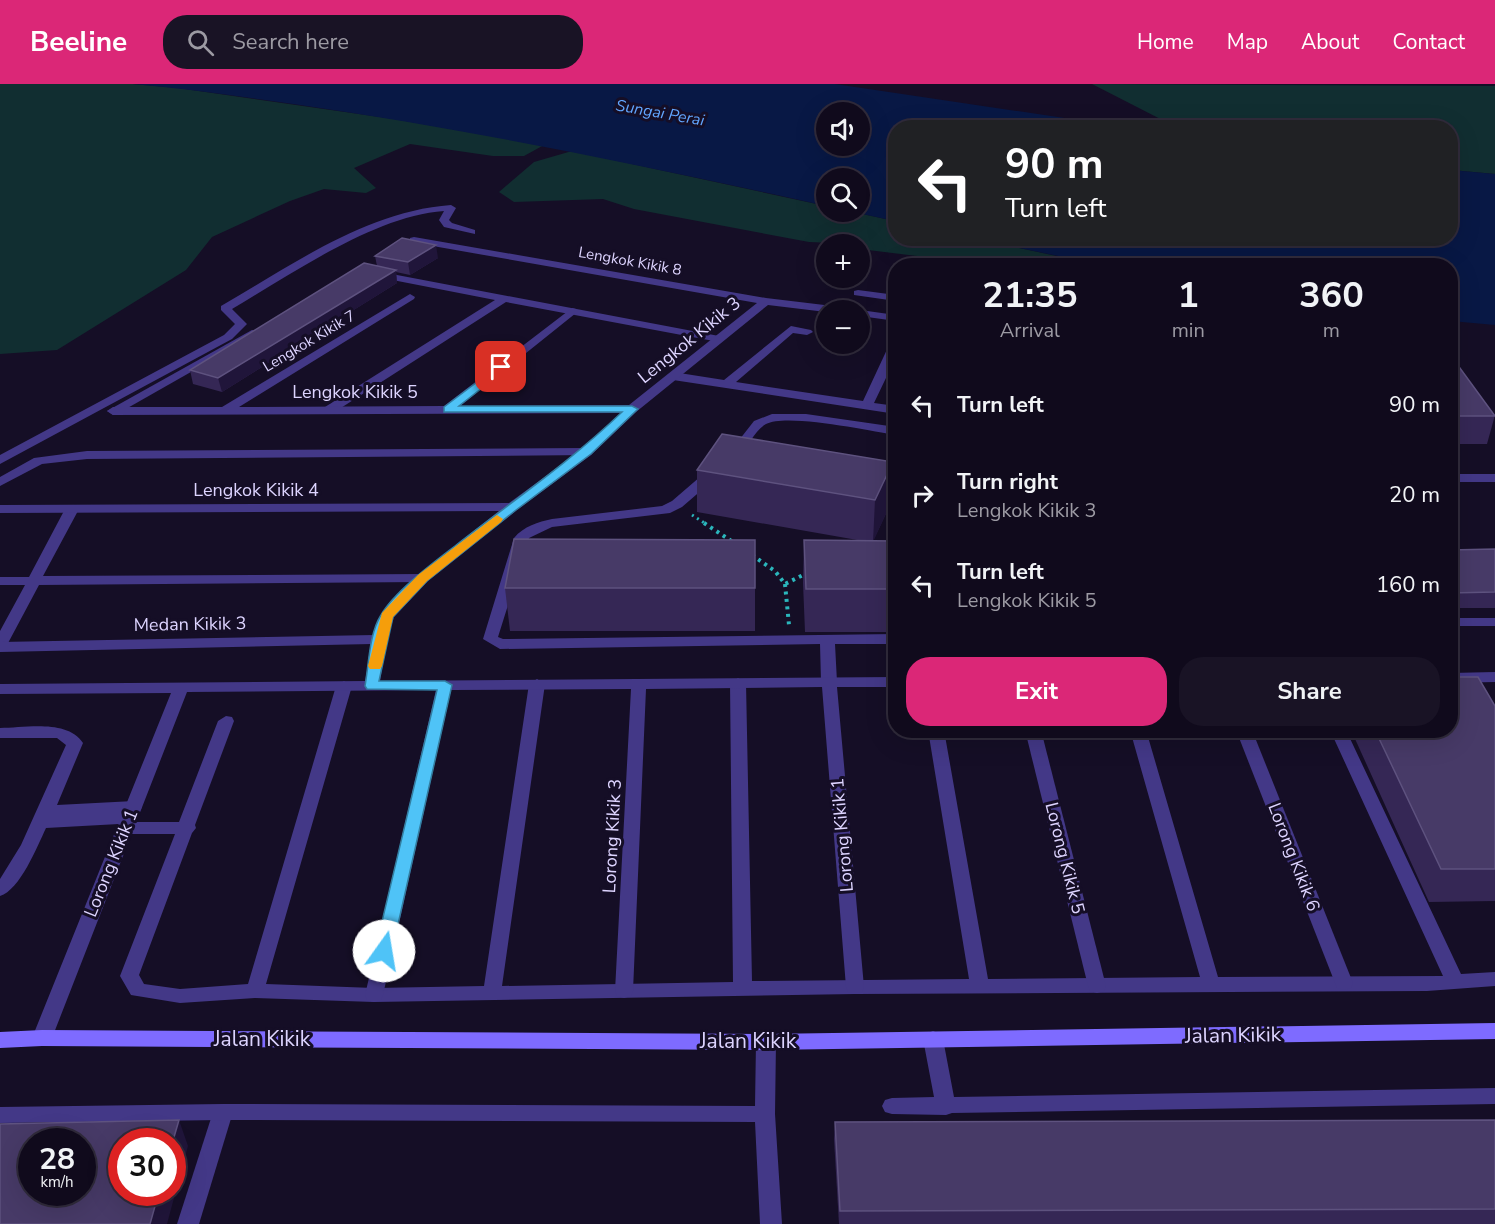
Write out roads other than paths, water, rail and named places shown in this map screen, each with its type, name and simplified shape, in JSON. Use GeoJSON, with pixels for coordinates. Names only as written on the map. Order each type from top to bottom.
{"type":"FeatureCollection","features":[{"type":"Feature","properties":{"kind":"street"},"geometry":{"type":"LineString","coordinates":[[0,460],[228,337],[240,324],[225,308],[316,256],[380,225],[444,207],[450,208],[444,220],[448,225],[471,232]]}},
{"type":"Feature","properties":{"kind":"street","name":"Lengkok Kikik 8"},"geometry":{"type":"LineString","coordinates":[[410,241],[766,301],[816,307]]}},
{"type":"Feature","properties":{"kind":"street"},"geometry":{"type":"LineString","coordinates":[[380,259],[362,271],[719,339]]}},
{"type":"Feature","properties":{"kind":"street"},"geometry":{"type":"LineString","coordinates":[[858,293],[888,297]]}},
{"type":"Feature","properties":{"kind":"street","name":"Lengkok Kikik 7"},"geometry":{"type":"LineString","coordinates":[[224,411],[410,297]]}},
{"type":"Feature","properties":{"kind":"street"},"geometry":{"type":"LineString","coordinates":[[329,410],[506,298]]}},
{"type":"Feature","properties":{"kind":"street","name":"Lengkok Kikik 3"},"geometry":{"type":"LineString","coordinates":[[372,686],[380,639],[387,616],[423,578],[512,507],[587,452],[632,409],[766,301]]}},
{"type":"Feature","properties":{"kind":"street"},"geometry":{"type":"LineString","coordinates":[[447,410],[572,311]]}},
{"type":"Feature","properties":{"kind":"street"},"geometry":{"type":"LineString","coordinates":[[870,314],[888,317]]}},
{"type":"Feature","properties":{"kind":"street","name":"Lengkok Kikik 5"},"geometry":{"type":"LineString","coordinates":[[258,329],[113,411],[632,409]]}},
{"type":"Feature","properties":{"kind":"street"},"geometry":{"type":"LineString","coordinates":[[725,385],[791,329],[807,332]]}},
{"type":"Feature","properties":{"kind":"street"},"geometry":{"type":"LineString","coordinates":[[867,406],[888,360]]}},
{"type":"Feature","properties":{"kind":"street"},"geometry":{"type":"LineString","coordinates":[[673,376],[888,409]]}},
{"type":"Feature","properties":{"kind":"street"},"geometry":{"type":"LineString","coordinates":[[750,463],[728,459],[752,443],[762,422],[781,417],[888,430]]}},
{"type":"Feature","properties":{"kind":"street"},"geometry":{"type":"LineString","coordinates":[[0,482],[39,461],[87,455],[587,452]]}},
{"type":"Feature","properties":{"kind":"street"},"geometry":{"type":"LineString","coordinates":[[719,467],[676,504],[665,510],[552,523],[537,526],[528,532],[521,538],[490,639],[500,644],[888,639]]}},
{"type":"Feature","properties":{"kind":"street"},"geometry":{"type":"LineString","coordinates":[[1458,478],[1495,478]]}},
{"type":"Feature","properties":{"kind":"street","name":"Lengkok Kikik 4"},"geometry":{"type":"LineString","coordinates":[[0,509],[512,507]]}},
{"type":"Feature","properties":{"kind":"street"},"geometry":{"type":"LineString","coordinates":[[0,646],[72,509]]}},
{"type":"Feature","properties":{"kind":"street"},"geometry":{"type":"LineString","coordinates":[[0,581],[423,578]]}},
{"type":"Feature","properties":{"kind":"street"},"geometry":{"type":"LineString","coordinates":[[1458,622],[1495,622]]}},
{"type":"Feature","properties":{"kind":"street","name":"Medan Kikik 3"},"geometry":{"type":"LineString","coordinates":[[0,646],[380,639]]}},
{"type":"Feature","properties":{"kind":"street","name":"Lorong Kikik 1"},"geometry":{"type":"LineString","coordinates":[[827,639],[855,987]]}},
{"type":"Feature","properties":{"kind":"street"},"geometry":{"type":"LineString","coordinates":[[1458,678],[1495,677]]}},
{"type":"Feature","properties":{"kind":"street"},"geometry":{"type":"LineString","coordinates":[[0,689],[888,682]]}},
{"type":"Feature","properties":{"kind":"street"},"geometry":{"type":"LineString","coordinates":[[738,683],[743,990]]}},
{"type":"Feature","properties":{"kind":"street"},"geometry":{"type":"LineString","coordinates":[[492,993],[537,684]]}},
{"type":"Feature","properties":{"kind":"street","name":"Lorong Kikik 3"},"geometry":{"type":"LineString","coordinates":[[624,990],[639,684]]}},
{"type":"Feature","properties":{"kind":"street"},"geometry":{"type":"LineString","coordinates":[[374,995],[445,685]]}},
{"type":"Feature","properties":{"kind":"street"},"geometry":{"type":"LineString","coordinates":[[255,991],[344,686]]}},
{"type":"Feature","properties":{"kind":"street","name":"Lorong Kikik 1"},"geometry":{"type":"LineString","coordinates":[[42,1038],[181,687]]}},
{"type":"Feature","properties":{"kind":"street"},"geometry":{"type":"LineString","coordinates":[[226,721],[188,828],[129,976],[138,990],[180,996],[255,991],[374,995],[855,987],[1427,984],[1495,979]]}},
{"type":"Feature","properties":{"kind":"street"},"geometry":{"type":"LineString","coordinates":[[0,733],[60,733],[75,743],[42,817],[9,882],[0,890]]}},
{"type":"Feature","properties":{"kind":"street"},"geometry":{"type":"LineString","coordinates":[[937,738],[980,986]]}},
{"type":"Feature","properties":{"kind":"street","name":"Lorong Kikik 5"},"geometry":{"type":"LineString","coordinates":[[1035,738],[1097,986]]}},
{"type":"Feature","properties":{"kind":"street"},"geometry":{"type":"LineString","coordinates":[[1140,738],[1211,984]]}},
{"type":"Feature","properties":{"kind":"street","name":"Lorong Kikik 6"},"geometry":{"type":"LineString","coordinates":[[1247,738],[1344,983]]}},
{"type":"Feature","properties":{"kind":"street"},"geometry":{"type":"LineString","coordinates":[[1342,738],[1455,982]]}},
{"type":"Feature","properties":{"kind":"street"},"geometry":{"type":"LineString","coordinates":[[42,817],[129,818],[188,828]]}},
{"type":"Feature","properties":{"kind":"street","name":"Jalan Kikik"},"geometry":{"type":"LineString","coordinates":[[0,1040],[42,1038],[766,1042],[1495,1030]]}},
{"type":"Feature","properties":{"kind":"street"},"geometry":{"type":"LineString","coordinates":[[933,1039],[946,1107]]}},
{"type":"Feature","properties":{"kind":"street"},"geometry":{"type":"LineString","coordinates":[[766,1042],[765,1114],[771,1224]]}},
{"type":"Feature","properties":{"kind":"street"},"geometry":{"type":"LineString","coordinates":[[892,1106],[946,1107],[1495,1096]]}},
{"type":"Feature","properties":{"kind":"street"},"geometry":{"type":"LineString","coordinates":[[0,1115],[223,1112],[765,1114]]}},
{"type":"Feature","properties":{"kind":"street"},"geometry":{"type":"LineString","coordinates":[[188,1224],[223,1112]]}},
{"type":"Feature","properties":{"kind":"water","name":"Sungai Perai"},"geometry":{"type":"Polygon","coordinates":[[[133,84],[835,84],[1078,120],[888,120],[888,220],[870,216],[870,168],[816,168],[816,204],[498,138],[300,105],[133,84]]]}},
{"type":"Feature","properties":{"kind":"water"},"geometry":{"type":"Polygon","coordinates":[[[1458,171],[1495,174],[1495,325],[1458,322],[1458,258],[1068,258],[1010,246],[1458,246],[1458,171]]]}}]}
